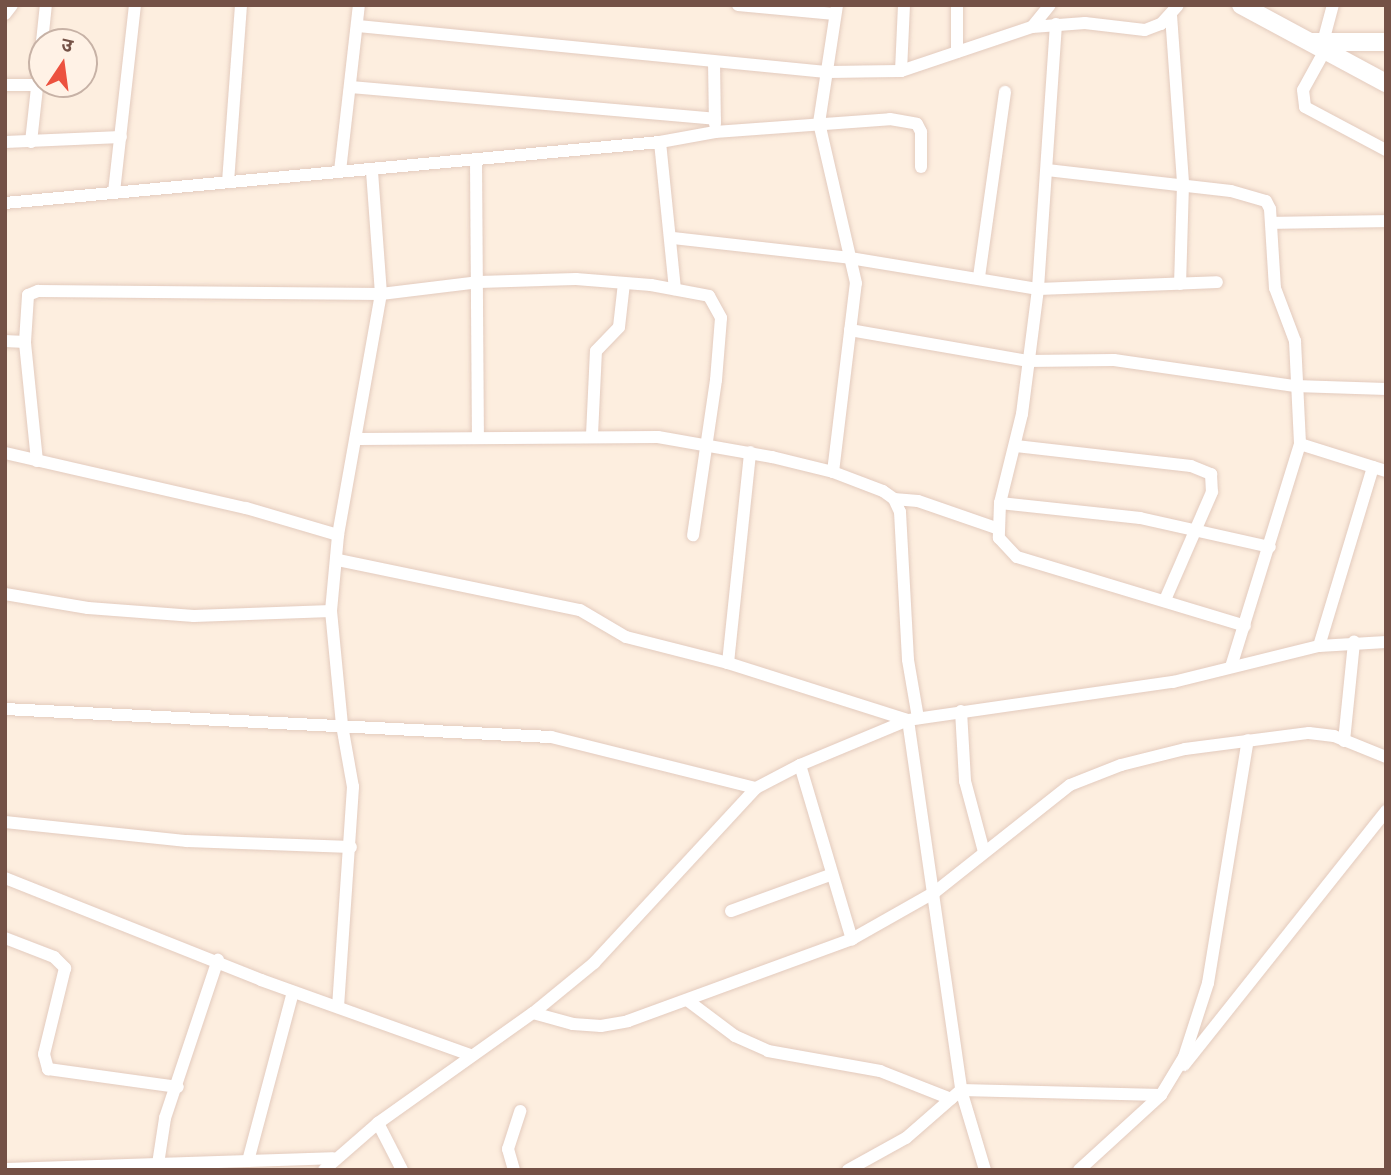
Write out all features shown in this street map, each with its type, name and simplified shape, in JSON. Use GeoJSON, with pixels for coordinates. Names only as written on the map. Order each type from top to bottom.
{"type":"FeatureCollection","features":[{"type":"Feature","properties":{"kind":"street"},"geometry":{"type":"LineString","coordinates":[[5,13],[12,5]]}},
{"type":"Feature","properties":{"kind":"street"},"geometry":{"type":"LineString","coordinates":[[44,28],[46,5]]}},
{"type":"Feature","properties":{"kind":"street"},"geometry":{"type":"LineString","coordinates":[[114,192],[135,5]]}},
{"type":"Feature","properties":{"kind":"street"},"geometry":{"type":"LineString","coordinates":[[228,182],[241,5]]}},
{"type":"Feature","properties":{"kind":"street"},"geometry":{"type":"LineString","coordinates":[[340,171],[359,5]]}},
{"type":"Feature","properties":{"kind":"street"},"geometry":{"type":"LineString","coordinates":[[738,5],[836,10],[829,72],[819,123],[856,283],[833,472]]}},
{"type":"Feature","properties":{"kind":"street"},"geometry":{"type":"LineString","coordinates":[[901,71],[904,5]]}},
{"type":"Feature","properties":{"kind":"street"},"geometry":{"type":"LineString","coordinates":[[957,5],[957,52]]}},
{"type":"Feature","properties":{"kind":"street"},"geometry":{"type":"LineString","coordinates":[[1032,27],[1050,5]]}},
{"type":"Feature","properties":{"kind":"street"},"geometry":{"type":"LineString","coordinates":[[1241,5],[1386,83]]}},
{"type":"Feature","properties":{"kind":"street"},"geometry":{"type":"LineString","coordinates":[[1333,5],[1303,90],[1305,107],[1386,150]]}},
{"type":"Feature","properties":{"kind":"street"},"geometry":{"type":"LineString","coordinates":[[358,26],[829,72],[901,71],[1032,27],[1056,24],[1145,30],[1175,10]]}},
{"type":"Feature","properties":{"kind":"street"},"geometry":{"type":"LineString","coordinates":[[1175,10],[1183,184],[1180,284]]}},
{"type":"Feature","properties":{"kind":"street"},"geometry":{"type":"LineString","coordinates":[[1056,24],[1038,289],[1016,446],[996,528],[1002,546],[1017,557],[1245,626]]}},
{"type":"Feature","properties":{"kind":"street"},"geometry":{"type":"LineString","coordinates":[[1319,45],[1386,42]]}},
{"type":"Feature","properties":{"kind":"street"},"geometry":{"type":"LineString","coordinates":[[714,62],[715,126]]}},
{"type":"Feature","properties":{"kind":"street"},"geometry":{"type":"LineString","coordinates":[[5,85],[28,85]]}},
{"type":"Feature","properties":{"kind":"street"},"geometry":{"type":"LineString","coordinates":[[351,87],[715,126],[908,120],[922,132],[921,167]]}},
{"type":"Feature","properties":{"kind":"street"},"geometry":{"type":"LineString","coordinates":[[979,277],[1005,92]]}},
{"type":"Feature","properties":{"kind":"street"},"geometry":{"type":"LineString","coordinates":[[31,142],[36,98]]}},
{"type":"Feature","properties":{"kind":"street"},"geometry":{"type":"LineString","coordinates":[[5,203],[660,142],[715,126]]}},
{"type":"Feature","properties":{"kind":"street"},"geometry":{"type":"LineString","coordinates":[[5,142],[121,137]]}},
{"type":"Feature","properties":{"kind":"street"},"geometry":{"type":"LineString","coordinates":[[660,142],[673,238],[675,289]]}},
{"type":"Feature","properties":{"kind":"street"},"geometry":{"type":"LineString","coordinates":[[476,160],[479,282],[478,436]]}},
{"type":"Feature","properties":{"kind":"street"},"geometry":{"type":"LineString","coordinates":[[338,1007],[353,787],[342,725],[331,611],[338,560],[338,535],[358,439],[381,294],[372,170]]}},
{"type":"Feature","properties":{"kind":"street"},"geometry":{"type":"LineString","coordinates":[[1047,170],[1183,184],[1266,201],[1271,223],[1275,288],[1295,341],[1295,386],[1300,444],[1231,667]]}},
{"type":"Feature","properties":{"kind":"street"},"geometry":{"type":"LineString","coordinates":[[1271,223],[1386,221]]}},
{"type":"Feature","properties":{"kind":"street"},"geometry":{"type":"LineString","coordinates":[[673,238],[850,258],[979,277],[1038,289],[1217,282]]}},
{"type":"Feature","properties":{"kind":"street"},"geometry":{"type":"LineString","coordinates":[[37,461],[25,342],[28,295],[38,291],[381,294],[479,282],[576,279],[624,283],[709,296],[721,318],[693,535]]}},
{"type":"Feature","properties":{"kind":"street"},"geometry":{"type":"LineString","coordinates":[[592,435],[596,351],[619,327],[624,283]]}},
{"type":"Feature","properties":{"kind":"street"},"geometry":{"type":"LineString","coordinates":[[850,330],[1027,361],[1114,360],[1295,386],[1386,389]]}},
{"type":"Feature","properties":{"kind":"street"},"geometry":{"type":"LineString","coordinates":[[5,341],[25,342]]}},
{"type":"Feature","properties":{"kind":"street"},"geometry":{"type":"LineString","coordinates":[[358,439],[592,435],[706,442],[833,472],[894,499],[918,501],[996,528]]}},
{"type":"Feature","properties":{"kind":"street"},"geometry":{"type":"LineString","coordinates":[[1300,444],[1379,469],[1320,646]]}},
{"type":"Feature","properties":{"kind":"street"},"geometry":{"type":"LineString","coordinates":[[1016,446],[1204,469],[1211,474],[1212,492],[1194,528],[1165,600]]}},
{"type":"Feature","properties":{"kind":"street"},"geometry":{"type":"LineString","coordinates":[[728,663],[750,452]]}},
{"type":"Feature","properties":{"kind":"street"},"geometry":{"type":"LineString","coordinates":[[5,453],[246,508],[338,535]]}},
{"type":"Feature","properties":{"kind":"street"},"geometry":{"type":"LineString","coordinates":[[894,499],[900,512],[913,719],[935,892],[956,1094],[985,1170]]}},
{"type":"Feature","properties":{"kind":"street"},"geometry":{"type":"LineString","coordinates":[[1000,503],[1194,528],[1270,547]]}},
{"type":"Feature","properties":{"kind":"street"},"geometry":{"type":"LineString","coordinates":[[338,560],[580,610],[626,637],[728,663],[913,719]]}},
{"type":"Feature","properties":{"kind":"street"},"geometry":{"type":"LineString","coordinates":[[5,594],[88,608],[194,616],[331,611]]}},
{"type":"Feature","properties":{"kind":"street"},"geometry":{"type":"LineString","coordinates":[[1344,741],[1354,642]]}},
{"type":"Feature","properties":{"kind":"street"},"geometry":{"type":"LineString","coordinates":[[324,1170],[333,1158],[378,1123],[470,1055],[533,1013],[594,964],[757,788],[800,765],[913,719],[1173,682],[1320,646],[1386,642]]}},
{"type":"Feature","properties":{"kind":"street"},"geometry":{"type":"LineString","coordinates":[[5,709],[551,737],[757,788]]}},
{"type":"Feature","properties":{"kind":"street"},"geometry":{"type":"LineString","coordinates":[[961,712],[965,781],[984,852]]}},
{"type":"Feature","properties":{"kind":"street"},"geometry":{"type":"LineString","coordinates":[[533,1013],[601,1026],[687,1000],[852,939],[935,892],[1051,797],[1093,774],[1185,749],[1309,733],[1344,741],[1386,757]]}},
{"type":"Feature","properties":{"kind":"street"},"geometry":{"type":"LineString","coordinates":[[1175,1076],[1208,983],[1248,740]]}},
{"type":"Feature","properties":{"kind":"street"},"geometry":{"type":"LineString","coordinates":[[800,765],[830,876],[852,939]]}},
{"type":"Feature","properties":{"kind":"street"},"geometry":{"type":"LineString","coordinates":[[1079,1170],[1161,1095],[1268,965],[1386,811]]}},
{"type":"Feature","properties":{"kind":"street"},"geometry":{"type":"LineString","coordinates":[[5,822],[187,841],[351,847]]}},
{"type":"Feature","properties":{"kind":"street"},"geometry":{"type":"LineString","coordinates":[[731,911],[830,876]]}},
{"type":"Feature","properties":{"kind":"street"},"geometry":{"type":"LineString","coordinates":[[5,878],[218,960],[293,992],[470,1055]]}},
{"type":"Feature","properties":{"kind":"street"},"geometry":{"type":"LineString","coordinates":[[5,938],[54,957],[65,968],[44,1054],[48,1069],[178,1087]]}},
{"type":"Feature","properties":{"kind":"street"},"geometry":{"type":"LineString","coordinates":[[158,1164],[165,1118],[178,1087],[218,960]]}},
{"type":"Feature","properties":{"kind":"street"},"geometry":{"type":"LineString","coordinates":[[248,1161],[293,992]]}},
{"type":"Feature","properties":{"kind":"street"},"geometry":{"type":"LineString","coordinates":[[687,1000],[735,1036],[768,1051],[880,1071],[956,1094],[1161,1095]]}},
{"type":"Feature","properties":{"kind":"street"},"geometry":{"type":"LineString","coordinates":[[848,1170],[906,1138],[956,1094]]}},
{"type":"Feature","properties":{"kind":"street"},"geometry":{"type":"LineString","coordinates":[[514,1170],[508,1149],[520,1111]]}},
{"type":"Feature","properties":{"kind":"street"},"geometry":{"type":"LineString","coordinates":[[378,1123],[402,1170]]}},
{"type":"Feature","properties":{"kind":"street"},"geometry":{"type":"LineString","coordinates":[[5,1169],[333,1158]]}}]}
